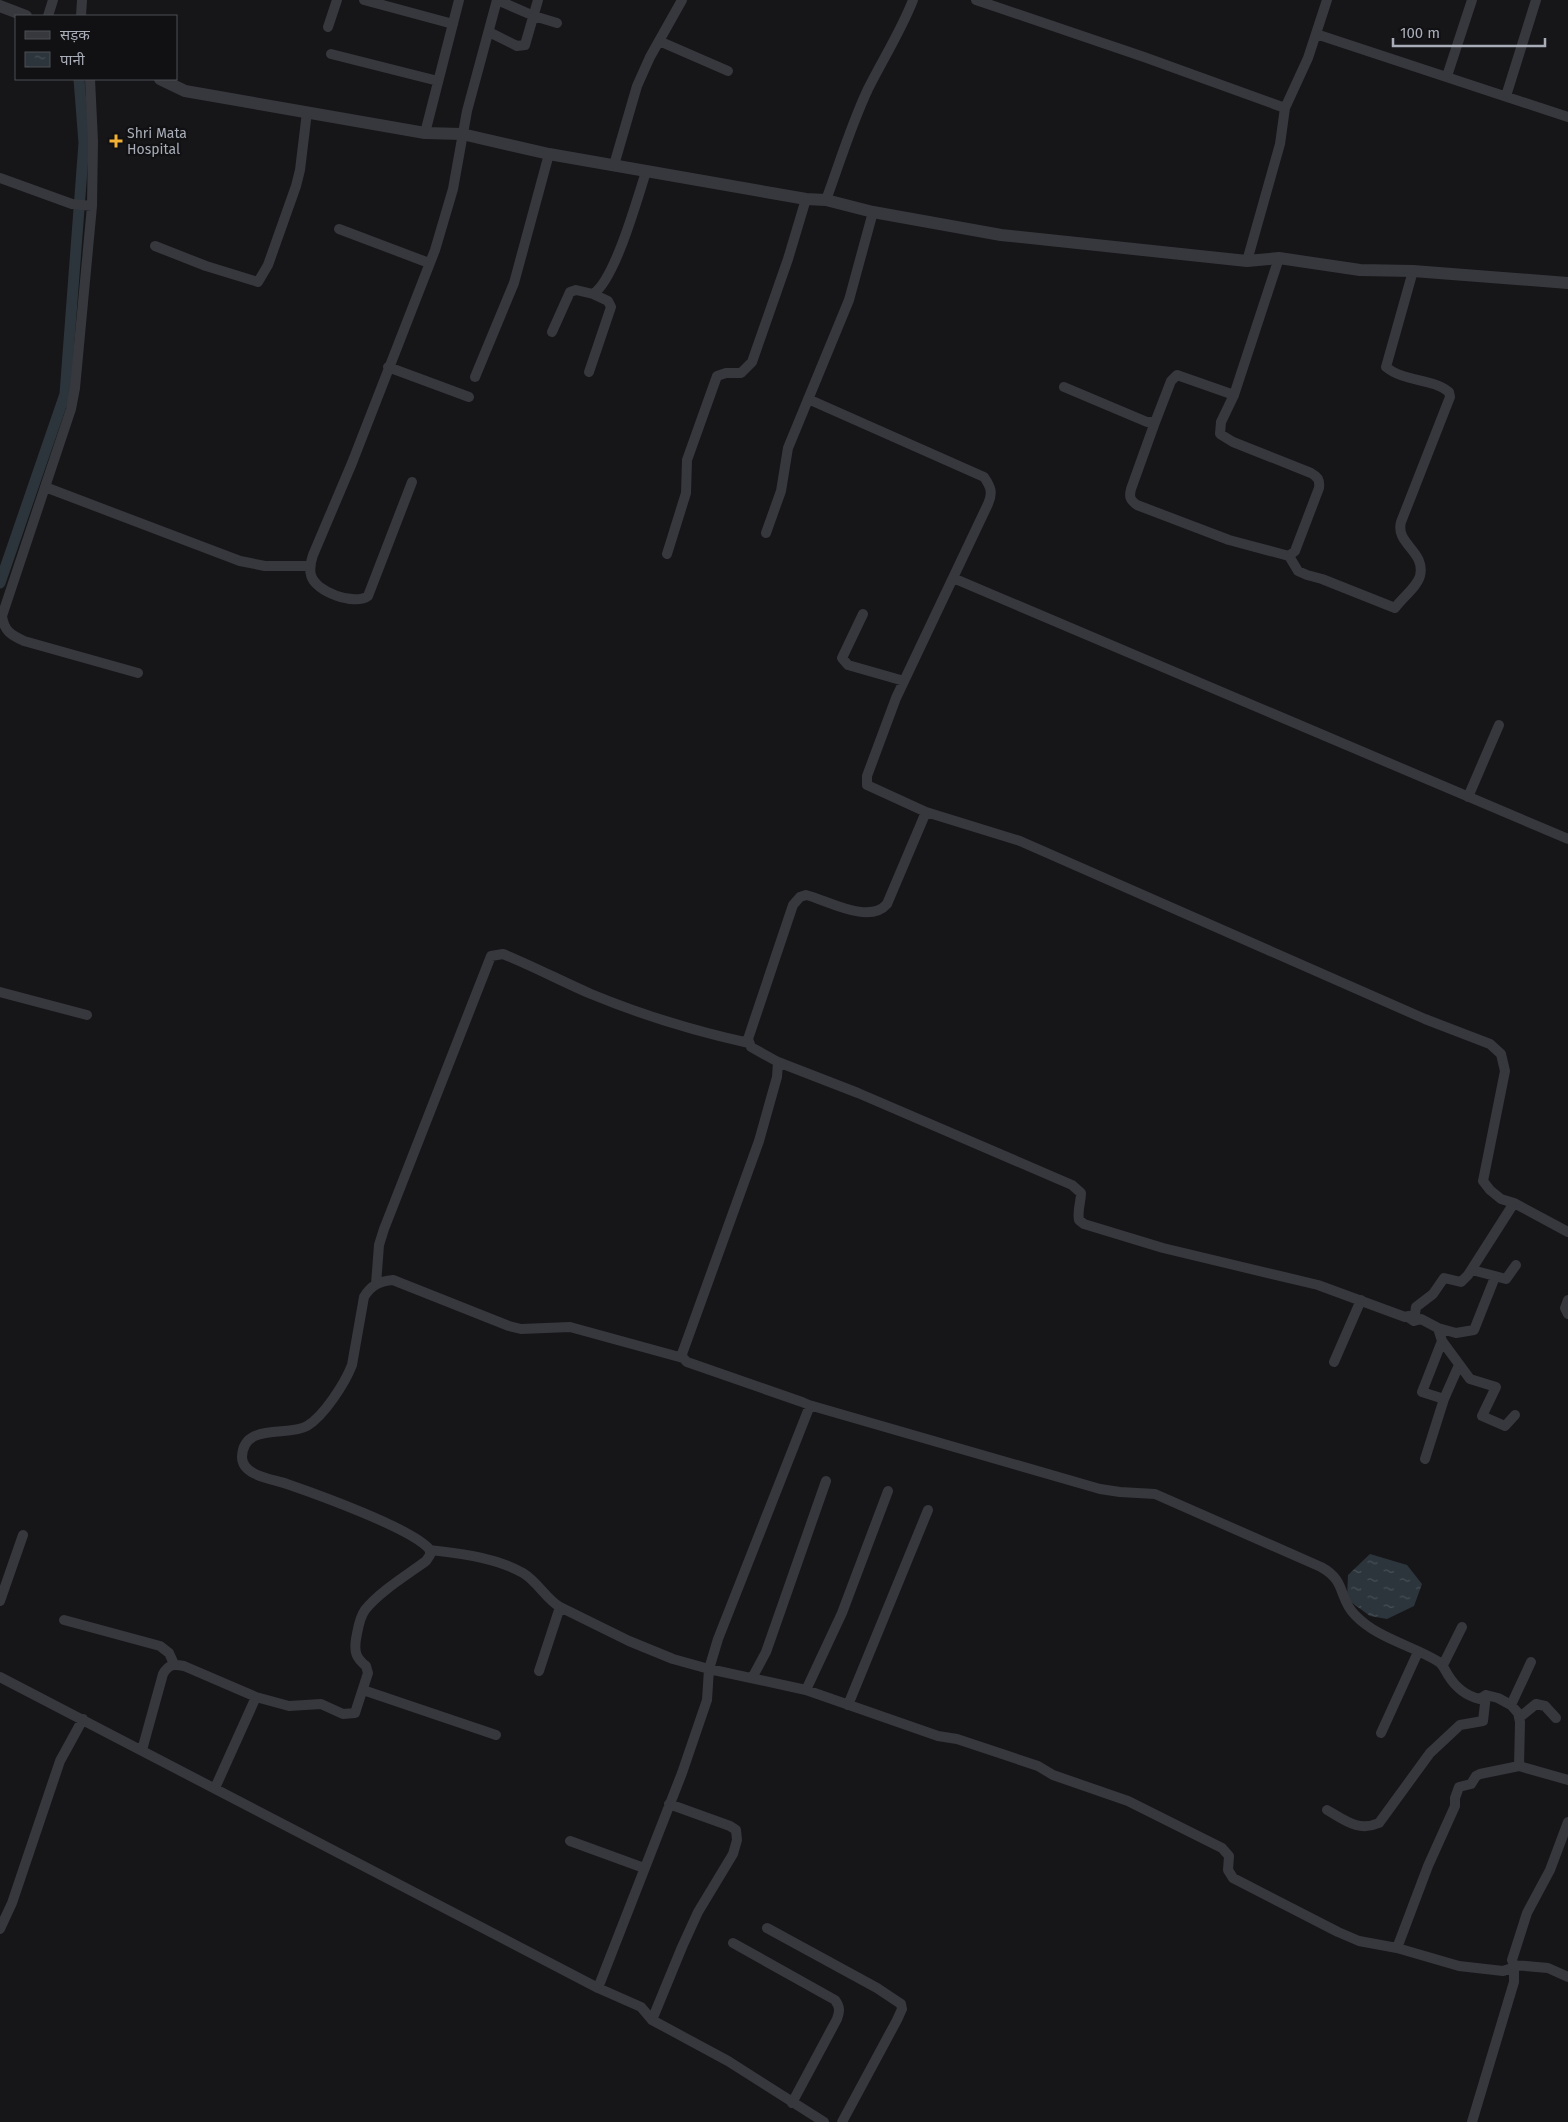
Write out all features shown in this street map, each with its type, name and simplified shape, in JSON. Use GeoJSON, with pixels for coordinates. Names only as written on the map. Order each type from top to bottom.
{"type":"FeatureCollection","features":[{"type":"Feature","properties":{"kind":"street"},"geometry":{"type":"LineString","coordinates":[[48,15],[53,0]]}},
{"type":"Feature","properties":{"kind":"street"},"geometry":{"type":"LineString","coordinates":[[81,15],[82,0]]}},
{"type":"Feature","properties":{"kind":"street"},"geometry":{"type":"LineString","coordinates":[[328,28],[337,0]]}},
{"type":"Feature","properties":{"kind":"street"},"geometry":{"type":"LineString","coordinates":[[364,0],[453,24]]}},
{"type":"Feature","properties":{"kind":"street"},"geometry":{"type":"LineString","coordinates":[[425,133],[459,0]]}},
{"type":"Feature","properties":{"kind":"street"},"geometry":{"type":"LineString","coordinates":[[412,482],[368,596],[363,600],[356,600],[329,593],[320,588],[311,575],[310,566],[352,464],[429,263],[454,189],[462,134],[497,0],[534,16],[557,23]]}},
{"type":"Feature","properties":{"kind":"street"},"geometry":{"type":"LineString","coordinates":[[489,32],[521,46],[527,42],[538,0]]}},
{"type":"Feature","properties":{"kind":"street"},"geometry":{"type":"LineString","coordinates":[[614,165],[637,86],[682,0]]}},
{"type":"Feature","properties":{"kind":"street"},"geometry":{"type":"LineString","coordinates":[[826,200],[853,122],[913,0]]}},
{"type":"Feature","properties":{"kind":"street"},"geometry":{"type":"LineString","coordinates":[[976,0],[1144,57],[1285,108]]}},
{"type":"Feature","properties":{"kind":"street"},"geometry":{"type":"LineString","coordinates":[[1247,260],[1280,144],[1285,108],[1308,58],[1327,0]]}},
{"type":"Feature","properties":{"kind":"street"},"geometry":{"type":"LineString","coordinates":[[1447,76],[1472,0]]}},
{"type":"Feature","properties":{"kind":"street"},"geometry":{"type":"LineString","coordinates":[[1506,96],[1536,0]]}},
{"type":"Feature","properties":{"kind":"street"},"geometry":{"type":"LineString","coordinates":[[0,6],[23,15]]}},
{"type":"Feature","properties":{"kind":"street"},"geometry":{"type":"LineString","coordinates":[[1316,34],[1568,117]]}},
{"type":"Feature","properties":{"kind":"street"},"geometry":{"type":"LineString","coordinates":[[659,41],[728,71]]}},
{"type":"Feature","properties":{"kind":"street"},"geometry":{"type":"LineString","coordinates":[[331,54],[438,81]]}},
{"type":"Feature","properties":{"kind":"street"},"geometry":{"type":"LineString","coordinates":[[90,80],[93,141],[90,206],[75,388],[71,408],[2,616],[3,626],[9,634],[24,641],[138,673]]}},
{"type":"Feature","properties":{"kind":"street"},"geometry":{"type":"LineString","coordinates":[[162,80],[185,91],[425,133],[462,134],[549,154],[806,199],[826,200],[874,212],[1001,235],[1247,260],[1279,258],[1360,270],[1414,271],[1568,284]]}},
{"type":"Feature","properties":{"kind":"street"},"geometry":{"type":"LineString","coordinates":[[154,246],[206,266],[258,282],[268,265],[296,186],[300,170],[307,112]]}},
{"type":"Feature","properties":{"kind":"street"},"geometry":{"type":"LineString","coordinates":[[475,377],[514,283],[549,154]]}},
{"type":"Feature","properties":{"kind":"street"},"geometry":{"type":"LineString","coordinates":[[593,294],[608,275],[618,252],[646,172]]}},
{"type":"Feature","properties":{"kind":"street"},"geometry":{"type":"LineString","coordinates":[[0,178],[41,195],[78,205],[90,206]]}},
{"type":"Feature","properties":{"kind":"street"},"geometry":{"type":"LineString","coordinates":[[667,554],[686,493],[687,460],[717,376],[726,372],[740,373],[752,362],[788,259],[806,199]]}},
{"type":"Feature","properties":{"kind":"street"},"geometry":{"type":"LineString","coordinates":[[766,533],[781,491],[784,461],[788,448],[849,300],[874,212]]}},
{"type":"Feature","properties":{"kind":"street"},"geometry":{"type":"LineString","coordinates":[[339,229],[429,263]]}},
{"type":"Feature","properties":{"kind":"street"},"geometry":{"type":"LineString","coordinates":[[1279,258],[1234,395],[1221,422],[1220,434],[1233,442],[1311,473],[1320,482],[1295,551],[1289,556]]}},
{"type":"Feature","properties":{"kind":"street"},"geometry":{"type":"LineString","coordinates":[[1234,395],[1177,375],[1171,381],[1130,488],[1129,496],[1131,501],[1229,540],[1289,556],[1298,570],[1307,576],[1322,579],[1395,608],[1420,576],[1420,566],[1416,556],[1400,536],[1399,530],[1450,397],[1449,392],[1445,389],[1418,381],[1386,368],[1414,271]]}},
{"type":"Feature","properties":{"kind":"street"},"geometry":{"type":"LineString","coordinates":[[552,332],[570,292],[576,290],[593,294],[608,301],[611,307],[589,372]]}},
{"type":"Feature","properties":{"kind":"street"},"geometry":{"type":"LineString","coordinates":[[388,367],[469,397]]}},
{"type":"Feature","properties":{"kind":"street"},"geometry":{"type":"LineString","coordinates":[[1064,387],[1147,422],[1152,422],[1154,425]]}},
{"type":"Feature","properties":{"kind":"street"},"geometry":{"type":"LineString","coordinates":[[808,399],[984,477],[991,486],[992,495],[896,698],[866,781],[870,788],[926,812],[1020,841],[1416,1015],[1490,1044],[1500,1054],[1505,1070],[1483,1181],[1501,1199],[1514,1203],[1568,1232]]}},
{"type":"Feature","properties":{"kind":"street"},"geometry":{"type":"LineString","coordinates":[[45,487],[240,562],[265,566],[310,566]]}},
{"type":"Feature","properties":{"kind":"street"},"geometry":{"type":"LineString","coordinates":[[953,578],[1568,838]]}},
{"type":"Feature","properties":{"kind":"street"},"geometry":{"type":"LineString","coordinates":[[863,614],[842,653],[842,658],[848,664],[904,681]]}},
{"type":"Feature","properties":{"kind":"street"},"geometry":{"type":"LineString","coordinates":[[1468,797],[1499,725]]}},
{"type":"Feature","properties":{"kind":"street"},"geometry":{"type":"LineString","coordinates":[[926,812],[887,904],[881,910],[873,912],[841,908],[806,895],[800,897],[793,905],[748,1039],[751,1048],[778,1062],[858,1093],[1072,1185],[1080,1193],[1081,1200],[1078,1215],[1079,1220],[1084,1224],[1163,1248],[1318,1285],[1408,1317],[1414,1321],[1421,1319],[1438,1328],[1456,1333],[1474,1330],[1495,1277]]}},
{"type":"Feature","properties":{"kind":"street"},"geometry":{"type":"LineString","coordinates":[[376,1284],[379,1245],[384,1229],[492,956],[503,954],[589,993],[645,1014],[700,1032],[748,1043]]}},
{"type":"Feature","properties":{"kind":"street"},"geometry":{"type":"LineString","coordinates":[[0,992],[87,1016]]}},
{"type":"Feature","properties":{"kind":"street"},"geometry":{"type":"LineString","coordinates":[[683,1358],[682,1349],[759,1141],[777,1077],[778,1062]]}},
{"type":"Feature","properties":{"kind":"street"},"geometry":{"type":"LineString","coordinates":[[1408,1317],[1414,1314],[1416,1307],[1424,1299],[1433,1294],[1444,1278],[1461,1282],[1472,1270],[1514,1203]]}},
{"type":"Feature","properties":{"kind":"street"},"geometry":{"type":"LineString","coordinates":[[1472,1270],[1506,1279],[1516,1265]]}},
{"type":"Feature","properties":{"kind":"street"},"geometry":{"type":"LineString","coordinates":[[1519,1766],[1520,1717],[1511,1705],[1493,1696],[1486,1695],[1480,1699],[1460,1690],[1443,1666],[1379,1633],[1356,1616],[1347,1603],[1339,1583],[1329,1571],[1164,1497],[1145,1492],[1120,1492],[1094,1487],[809,1405],[696,1365],[683,1358],[570,1327],[521,1328],[509,1326],[393,1280],[376,1284],[368,1289],[364,1297],[352,1365],[348,1375],[321,1413],[306,1426],[298,1429],[263,1433],[252,1437],[247,1441],[242,1457],[244,1465],[249,1472],[288,1484],[399,1529],[420,1540],[430,1550],[482,1557],[523,1573],[536,1582],[555,1604],[560,1607],[657,1653],[709,1669],[806,1690],[938,1736],[956,1739],[1038,1766],[1053,1775],[1128,1801],[1222,1848],[1229,1856],[1230,1875],[1238,1882],[1349,1937],[1397,1948],[1459,1966],[1504,1971],[1512,1968],[1514,1965],[1548,1968],[1568,1977]]}},
{"type":"Feature","properties":{"kind":"street"},"geometry":{"type":"LineString","coordinates":[[1334,1362],[1361,1300]]}},
{"type":"Feature","properties":{"kind":"street"},"geometry":{"type":"LineString","coordinates":[[1568,1300],[1565,1308],[1568,1314]]}},
{"type":"Feature","properties":{"kind":"street"},"geometry":{"type":"LineString","coordinates":[[1438,1328],[1442,1341],[1470,1379],[1496,1387],[1482,1416],[1505,1426],[1515,1415]]}},
{"type":"Feature","properties":{"kind":"street"},"geometry":{"type":"LineString","coordinates":[[1442,1341],[1422,1392],[1444,1399]]}},
{"type":"Feature","properties":{"kind":"street"},"geometry":{"type":"LineString","coordinates":[[1425,1458],[1444,1399],[1458,1365]]}},
{"type":"Feature","properties":{"kind":"street"},"geometry":{"type":"LineString","coordinates":[[598,1988],[708,1700],[709,1669],[718,1639],[809,1405]]}},
{"type":"Feature","properties":{"kind":"street"},"geometry":{"type":"LineString","coordinates":[[752,1678],[766,1652],[826,1481]]}},
{"type":"Feature","properties":{"kind":"street"},"geometry":{"type":"LineString","coordinates":[[806,1690],[842,1613],[888,1491]]}},
{"type":"Feature","properties":{"kind":"street"},"geometry":{"type":"LineString","coordinates":[[848,1705],[928,1510]]}},
{"type":"Feature","properties":{"kind":"street"},"geometry":{"type":"LineString","coordinates":[[0,1601],[23,1535]]}},
{"type":"Feature","properties":{"kind":"street"},"geometry":{"type":"LineString","coordinates":[[64,1620],[160,1646],[169,1653],[174,1664],[256,1697],[289,1706],[321,1704],[349,1714],[355,1713],[367,1670],[355,1651],[358,1627],[365,1611],[374,1600],[426,1561],[430,1550]]}},
{"type":"Feature","properties":{"kind":"street"},"geometry":{"type":"LineString","coordinates":[[539,1670],[560,1607]]}},
{"type":"Feature","properties":{"kind":"street"},"geometry":{"type":"LineString","coordinates":[[1443,1666],[1462,1627]]}},
{"type":"Feature","properties":{"kind":"street"},"geometry":{"type":"LineString","coordinates":[[1381,1733],[1418,1652]]}},
{"type":"Feature","properties":{"kind":"street"},"geometry":{"type":"LineString","coordinates":[[1511,1705],[1531,1662]]}},
{"type":"Feature","properties":{"kind":"street"},"geometry":{"type":"LineString","coordinates":[[142,1750],[163,1674],[168,1667],[174,1664]]}},
{"type":"Feature","properties":{"kind":"street"},"geometry":{"type":"LineString","coordinates":[[0,1677],[598,1988],[641,2007],[652,2020],[728,2060],[824,2122]]}},
{"type":"Feature","properties":{"kind":"street"},"geometry":{"type":"LineString","coordinates":[[362,1690],[496,1735]]}},
{"type":"Feature","properties":{"kind":"street"},"geometry":{"type":"LineString","coordinates":[[1328,1810],[1355,1826],[1370,1827],[1379,1824],[1430,1753],[1460,1725],[1483,1721],[1486,1695]]}},
{"type":"Feature","properties":{"kind":"street"},"geometry":{"type":"LineString","coordinates":[[215,1788],[256,1697]]}},
{"type":"Feature","properties":{"kind":"street"},"geometry":{"type":"LineString","coordinates":[[1520,1717],[1536,1704],[1545,1706],[1556,1718]]}},
{"type":"Feature","properties":{"kind":"street"},"geometry":{"type":"LineString","coordinates":[[0,1930],[12,1903],[60,1762],[82,1719]]}},
{"type":"Feature","properties":{"kind":"street"},"geometry":{"type":"LineString","coordinates":[[1397,1948],[1444,1827],[1456,1806],[1455,1798],[1459,1787],[1471,1784],[1476,1776],[1480,1774],[1519,1766],[1568,1780]]}},
{"type":"Feature","properties":{"kind":"street"},"geometry":{"type":"LineString","coordinates":[[652,2020],[682,1946],[707,1896],[733,1854],[737,1840],[736,1830],[730,1826],[669,1804]]}},
{"type":"Feature","properties":{"kind":"street"},"geometry":{"type":"LineString","coordinates":[[1472,2122],[1514,1982],[1514,1965],[1512,1960],[1527,1913],[1550,1870],[1568,1822]]}},
{"type":"Feature","properties":{"kind":"street"},"geometry":{"type":"LineString","coordinates":[[570,1841],[644,1868]]}},
{"type":"Feature","properties":{"kind":"street"},"geometry":{"type":"LineString","coordinates":[[767,1928],[877,1988],[902,2004],[897,2020],[842,2122]]}},
{"type":"Feature","properties":{"kind":"street"},"geometry":{"type":"LineString","coordinates":[[733,1943],[834,2000],[839,2006],[840,2012],[837,2019],[792,2103]]}},
{"type":"Feature","properties":{"kind":"water"},"geometry":{"type":"Polygon","coordinates":[[[1370,1554],[1407,1565],[1422,1584],[1414,1606],[1387,1619],[1370,1616],[1347,1599],[1348,1575],[1370,1554]]]}},
{"type":"Feature","properties":{"kind":"waterway"},"geometry":{"type":"LineString","coordinates":[[0,583],[65,394],[84,143],[79,80]]}},
{"type":"Feature","properties":{"kind":"place","name":"Shri Mata Hospital"},"geometry":{"type":"Point","coordinates":[116,141]}}]}
